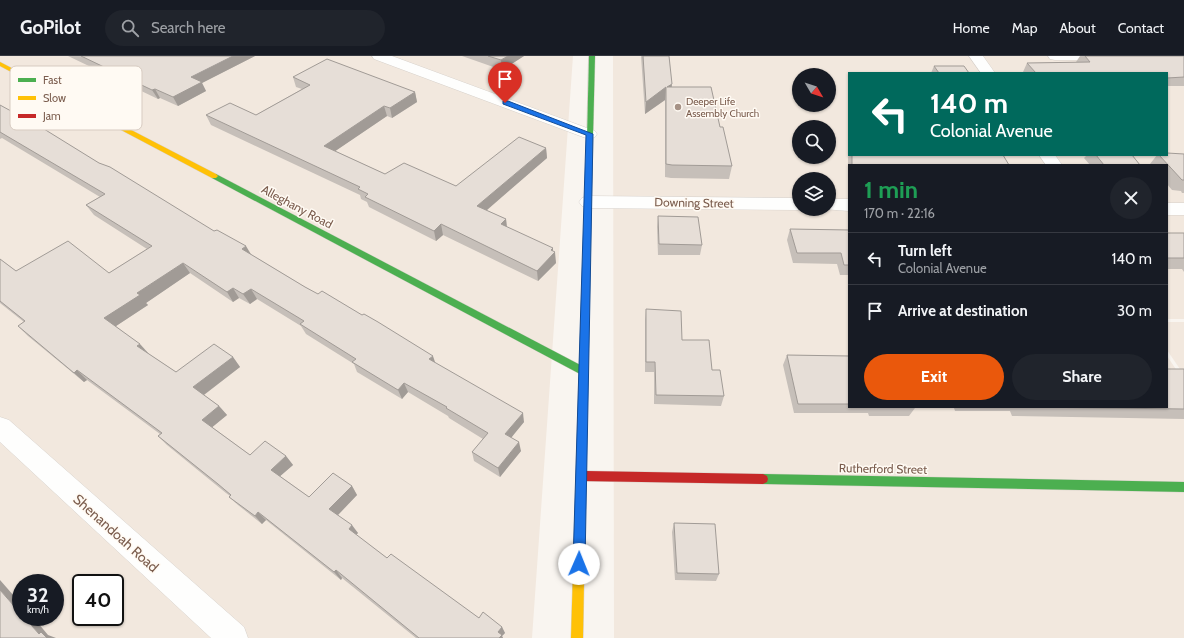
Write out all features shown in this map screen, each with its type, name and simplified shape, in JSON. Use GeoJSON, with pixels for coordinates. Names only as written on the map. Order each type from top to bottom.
{"type":"FeatureCollection","features":[{"type":"Feature","properties":{"kind":"street"},"geometry":{"type":"LineString","coordinates":[[379,56],[589,134]]}},
{"type":"Feature","properties":{"kind":"street"},"geometry":{"type":"LineString","coordinates":[[577,638],[592,56]]}},
{"type":"Feature","properties":{"kind":"street"},"geometry":{"type":"LineString","coordinates":[[976,56],[987,72]]}},
{"type":"Feature","properties":{"kind":"street"},"geometry":{"type":"LineString","coordinates":[[1055,56],[1123,56]]}},
{"type":"Feature","properties":{"kind":"street","name":"Alleghany Road"},"geometry":{"type":"LineString","coordinates":[[0,64],[10,69]]}},
{"type":"Feature","properties":{"kind":"street","name":"Alleghany Road"},"geometry":{"type":"LineString","coordinates":[[125,130],[583,371]]}},
{"type":"Feature","properties":{"kind":"street","name":"Downing Street"},"geometry":{"type":"LineString","coordinates":[[588,202],[792,204]]}},
{"type":"Feature","properties":{"kind":"street"},"geometry":{"type":"LineString","coordinates":[[836,205],[848,205]]}},
{"type":"Feature","properties":{"kind":"street"},"geometry":{"type":"LineString","coordinates":[[1168,209],[1184,209]]}},
{"type":"Feature","properties":{"kind":"street","name":"Shenandoah Road"},"geometry":{"type":"LineString","coordinates":[[0,427],[233,638]]}},
{"type":"Feature","properties":{"kind":"street","name":"Rutherford Street"},"geometry":{"type":"LineString","coordinates":[[581,476],[1184,487]]}},
{"type":"Feature","properties":{"kind":"shaded area"},"geometry":{"type":"Polygon","coordinates":[[[0,56],[573,56],[532,638],[0,638],[0,56]]]}},
{"type":"Feature","properties":{"kind":"shaded area"},"geometry":{"type":"Polygon","coordinates":[[[613,56],[1184,56],[1184,319],[1168,319],[1168,164],[848,164],[848,408],[1168,408],[1168,357],[1184,381],[1184,638],[614,638],[613,56]]]}},
{"type":"Feature","properties":{"kind":"shaded area"},"geometry":{"type":"Polygon","coordinates":[[[1168,322],[1184,322],[1184,375],[1168,351],[1168,322]]]}},
{"type":"Feature","properties":{"kind":"building"},"geometry":{"type":"Polygon","coordinates":[[[81,56],[233,56],[191,77],[202,82],[173,97],[142,85],[142,66],[102,66],[81,56]]]}},
{"type":"Feature","properties":{"kind":"building"},"geometry":{"type":"Polygon","coordinates":[[[488,56],[508,56],[501,60],[488,56]]]}},
{"type":"Feature","properties":{"kind":"building"},"geometry":{"type":"Polygon","coordinates":[[[643,56],[669,56],[672,84],[667,87],[711,87],[720,127],[723,127],[732,166],[666,164],[666,87],[646,102],[643,56]]]}},
{"type":"Feature","properties":{"kind":"building"},"geometry":{"type":"Polygon","coordinates":[[[1085,56],[1184,56],[1184,77],[1168,78],[1168,72],[1035,72],[1027,63],[1090,62],[1085,56]]]}},
{"type":"Feature","properties":{"kind":"building"},"geometry":{"type":"Polygon","coordinates":[[[327,59],[415,92],[390,108],[384,106],[324,146],[385,174],[404,163],[456,186],[519,137],[546,148],[477,206],[506,219],[501,224],[553,248],[551,250],[555,252],[537,271],[441,224],[434,231],[365,197],[368,194],[358,189],[360,187],[206,115],[230,103],[256,115],[310,85],[293,77],[327,59]]]}},
{"type":"Feature","properties":{"kind":"building"},"geometry":{"type":"Polygon","coordinates":[[[934,66],[964,66],[968,72],[938,72],[934,66]]]}},
{"type":"Feature","properties":{"kind":"building"},"geometry":{"type":"Polygon","coordinates":[[[0,105],[10,110],[10,130],[46,130],[99,163],[110,167],[214,231],[217,230],[246,246],[242,249],[305,287],[318,294],[322,291],[362,315],[364,314],[378,322],[433,356],[429,359],[523,413],[505,434],[519,442],[498,468],[472,452],[488,433],[446,408],[447,407],[404,383],[398,390],[352,362],[356,359],[300,324],[304,321],[251,289],[243,294],[233,288],[227,292],[183,263],[137,293],[140,295],[104,318],[140,344],[137,346],[176,372],[214,344],[233,357],[193,387],[219,406],[202,420],[250,455],[265,441],[286,456],[271,470],[309,497],[333,473],[352,486],[329,509],[352,525],[349,529],[387,558],[391,554],[479,618],[483,612],[502,627],[498,632],[502,635],[499,638],[419,638],[336,570],[334,572],[258,512],[255,516],[229,497],[231,495],[158,436],[162,433],[77,370],[74,373],[18,326],[25,321],[0,301],[0,259],[16,271],[68,241],[109,273],[152,246],[86,205],[105,194],[0,132],[0,105]]]}},
{"type":"Feature","properties":{"kind":"building"},"geometry":{"type":"Polygon","coordinates":[[[1168,153],[1184,154],[1184,180],[1182,180],[1160,156],[1168,156],[1168,153]]]}},
{"type":"Feature","properties":{"kind":"building"},"geometry":{"type":"Polygon","coordinates":[[[852,156],[1004,156],[1008,164],[852,164],[852,156]]]}},
{"type":"Feature","properties":{"kind":"building"},"geometry":{"type":"Polygon","coordinates":[[[1097,156],[1133,156],[1139,164],[1103,164],[1097,156]]]}},
{"type":"Feature","properties":{"kind":"building"},"geometry":{"type":"Polygon","coordinates":[[[658,216],[698,217],[702,245],[659,244],[658,216]]]}},
{"type":"Feature","properties":{"kind":"building"},"geometry":{"type":"Polygon","coordinates":[[[790,229],[848,230],[848,265],[844,265],[841,253],[797,253],[790,229]]]}},
{"type":"Feature","properties":{"kind":"building"},"geometry":{"type":"Polygon","coordinates":[[[1168,233],[1184,233],[1184,258],[1168,258],[1168,233]]]}},
{"type":"Feature","properties":{"kind":"building"},"geometry":{"type":"Polygon","coordinates":[[[646,309],[681,311],[682,340],[709,340],[712,370],[720,370],[724,396],[656,395],[655,362],[646,362],[646,309]]]}},
{"type":"Feature","properties":{"kind":"building"},"geometry":{"type":"Polygon","coordinates":[[[787,355],[848,356],[848,404],[798,404],[787,355]]]}},
{"type":"Feature","properties":{"kind":"building"},"geometry":{"type":"Polygon","coordinates":[[[1168,369],[1184,369],[1184,409],[1106,408],[1168,408],[1168,369]]]}},
{"type":"Feature","properties":{"kind":"building"},"geometry":{"type":"Polygon","coordinates":[[[674,523],[715,524],[719,574],[677,573],[674,523]]]}},
{"type":"Feature","properties":{"kind":"building"},"geometry":{"type":"Polygon","coordinates":[[[0,590],[12,604],[12,626],[32,626],[39,634],[41,632],[47,638],[0,638],[0,590]]]}},
{"type":"Feature","properties":{"kind":"traffic: fast"},"geometry":{"type":"LineString","coordinates":[[590,137],[592,56]]}},
{"type":"Feature","properties":{"kind":"traffic: fast"},"geometry":{"type":"LineString","coordinates":[[214,176],[583,371]]}},
{"type":"Feature","properties":{"kind":"traffic: fast"},"geometry":{"type":"LineString","coordinates":[[763,479],[1184,487]]}},
{"type":"Feature","properties":{"kind":"traffic: slow"},"geometry":{"type":"LineString","coordinates":[[0,64],[10,69]]}},
{"type":"Feature","properties":{"kind":"traffic: slow"},"geometry":{"type":"LineString","coordinates":[[126,130],[214,176]]}},
{"type":"Feature","properties":{"kind":"traffic: slow"},"geometry":{"type":"LineString","coordinates":[[586,278],[590,137]]}},
{"type":"Feature","properties":{"kind":"traffic: slow"},"geometry":{"type":"LineString","coordinates":[[577,638],[581,471]]}},
{"type":"Feature","properties":{"kind":"traffic: jam"},"geometry":{"type":"LineString","coordinates":[[581,471],[586,278]]}},
{"type":"Feature","properties":{"kind":"traffic: jam"},"geometry":{"type":"LineString","coordinates":[[581,476],[763,479]]}},
{"type":"Feature","properties":{"kind":"place","name":"Deeper Life Assembly Church"},"geometry":{"type":"Point","coordinates":[678,107]}},
{"type":"Feature","properties":{"kind":"route"},"geometry":{"type":"LineString","coordinates":[[505,103],[589,134],[579,564]]}}]}
